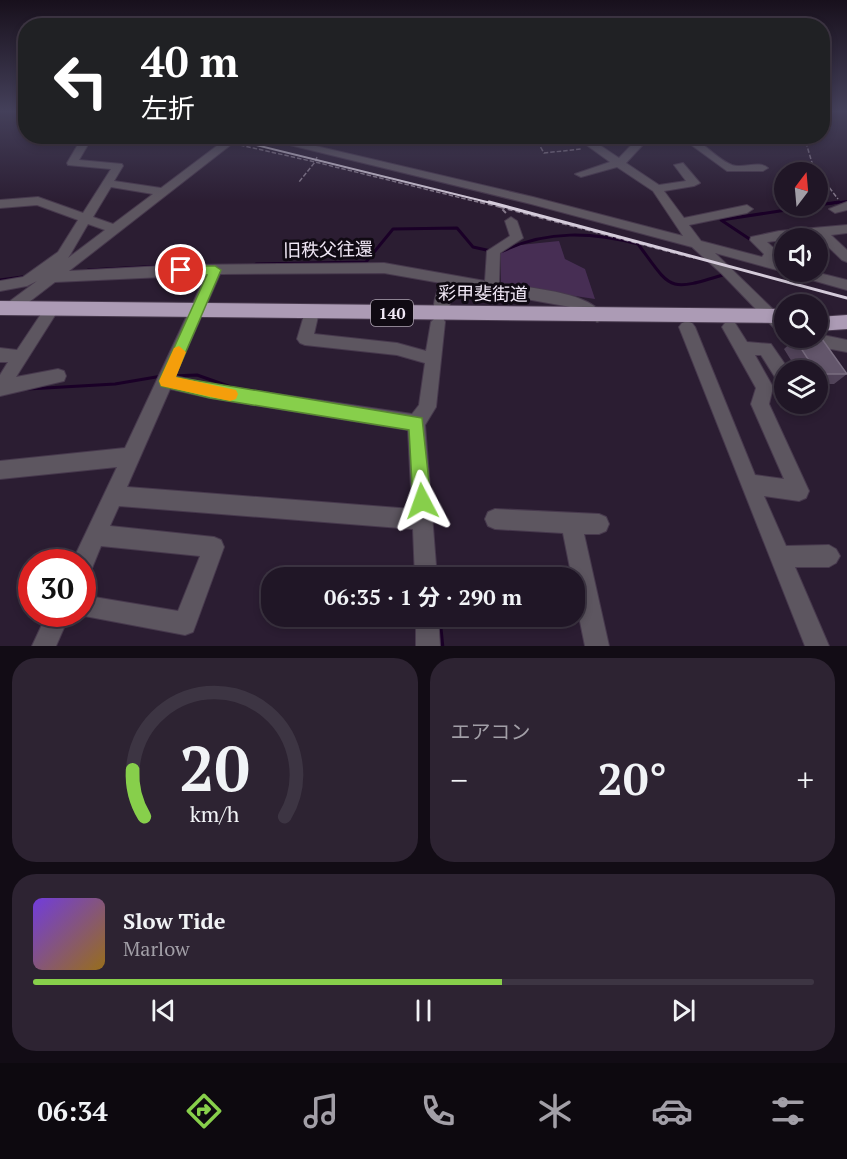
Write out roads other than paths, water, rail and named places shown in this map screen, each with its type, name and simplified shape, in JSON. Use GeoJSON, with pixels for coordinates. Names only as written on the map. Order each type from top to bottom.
{"type":"FeatureCollection","features":[{"type":"Feature","properties":{"kind":"highway","name":"彩甲斐街道"},"geometry":{"type":"LineString","coordinates":[[4,312],[439,318],[687,327],[774,324]]}},
{"type":"Feature","properties":{"kind":"highway","name":"彩甲斐街道"},"geometry":{"type":"LineString","coordinates":[[439,318],[597,316],[774,323]]}},
{"type":"Feature","properties":{"kind":"highway"},"geometry":{"type":"LineString","coordinates":[[828,316],[843,319]]}},
{"type":"Feature","properties":{"kind":"highway"},"geometry":{"type":"LineString","coordinates":[[828,322],[843,319]]}},
{"type":"Feature","properties":{"kind":"street"},"geometry":{"type":"LineString","coordinates":[[0,286],[27,281],[58,266],[84,219],[118,166],[72,163],[83,144]]}},
{"type":"Feature","properties":{"kind":"street"},"geometry":{"type":"LineString","coordinates":[[4,312],[58,266],[114,229],[226,144]]}},
{"type":"Feature","properties":{"kind":"street"},"geometry":{"type":"LineString","coordinates":[[282,144],[317,156],[694,242],[774,264]]}},
{"type":"Feature","properties":{"kind":"street"},"geometry":{"type":"LineString","coordinates":[[590,144],[657,189],[694,242],[774,316]]}},
{"type":"Feature","properties":{"kind":"street"},"geometry":{"type":"LineString","coordinates":[[581,174],[618,163],[638,144]]}},
{"type":"Feature","properties":{"kind":"street"},"geometry":{"type":"LineString","coordinates":[[695,144],[731,169],[763,168]]}},
{"type":"Feature","properties":{"kind":"street"},"geometry":{"type":"LineString","coordinates":[[657,189],[694,183],[679,165]]}},
{"type":"Feature","properties":{"kind":"street"},"geometry":{"type":"LineString","coordinates":[[106,183],[163,192]]}},
{"type":"Feature","properties":{"kind":"street"},"geometry":{"type":"LineString","coordinates":[[0,204],[38,201],[114,229]]}},
{"type":"Feature","properties":{"kind":"street"},"geometry":{"type":"LineString","coordinates":[[680,223],[747,209]]}},
{"type":"Feature","properties":{"kind":"street"},"geometry":{"type":"LineString","coordinates":[[492,287],[496,250],[516,238],[511,221]]}},
{"type":"Feature","properties":{"kind":"street"},"geometry":{"type":"LineString","coordinates":[[828,231],[847,229]]}},
{"type":"Feature","properties":{"kind":"street"},"geometry":{"type":"LineString","coordinates":[[765,262],[772,253],[756,240],[774,235]]}},
{"type":"Feature","properties":{"kind":"street"},"geometry":{"type":"LineString","coordinates":[[828,239],[847,257]]}},
{"type":"Feature","properties":{"kind":"street","name":"旧秩父往還"},"geometry":{"type":"LineString","coordinates":[[58,266],[215,270],[384,268],[580,303],[597,316]]}},
{"type":"Feature","properties":{"kind":"street"},"geometry":{"type":"LineString","coordinates":[[90,549],[215,270]]}},
{"type":"Feature","properties":{"kind":"street"},"geometry":{"type":"LineString","coordinates":[[425,567],[416,423],[427,407],[444,291],[451,279]]}},
{"type":"Feature","properties":{"kind":"street"},"geometry":{"type":"LineString","coordinates":[[828,280],[847,285]]}},
{"type":"Feature","properties":{"kind":"street"},"geometry":{"type":"LineString","coordinates":[[0,388],[48,314]]}},
{"type":"Feature","properties":{"kind":"street"},"geometry":{"type":"LineString","coordinates":[[311,316],[305,339],[397,349],[433,359]]}},
{"type":"Feature","properties":{"kind":"street"},"geometry":{"type":"LineString","coordinates":[[828,343],[845,346],[843,319]]}},
{"type":"Feature","properties":{"kind":"street"},"geometry":{"type":"LineString","coordinates":[[687,327],[749,484],[817,646]]}},
{"type":"Feature","properties":{"kind":"street"},"geometry":{"type":"LineString","coordinates":[[729,327],[765,387],[760,404],[799,491],[749,484]]}},
{"type":"Feature","properties":{"kind":"street"},"geometry":{"type":"LineString","coordinates":[[743,349],[765,348],[774,362]]}},
{"type":"Feature","properties":{"kind":"street"},"geometry":{"type":"LineString","coordinates":[[0,355],[20,357]]}},
{"type":"Feature","properties":{"kind":"street"},"geometry":{"type":"LineString","coordinates":[[0,388],[58,376]]}},
{"type":"Feature","properties":{"kind":"street"},"geometry":{"type":"LineString","coordinates":[[166,381],[210,392],[416,423]]}},
{"type":"Feature","properties":{"kind":"street"},"geometry":{"type":"LineString","coordinates":[[765,387],[774,387]]}},
{"type":"Feature","properties":{"kind":"street"},"geometry":{"type":"LineString","coordinates":[[0,470],[133,456]]}},
{"type":"Feature","properties":{"kind":"street"},"geometry":{"type":"LineString","coordinates":[[115,496],[423,520]]}},
{"type":"Feature","properties":{"kind":"street"},"geometry":{"type":"LineString","coordinates":[[495,519],[599,524]]}},
{"type":"Feature","properties":{"kind":"street"},"geometry":{"type":"LineString","coordinates":[[571,523],[597,646]]}},
{"type":"Feature","properties":{"kind":"street"},"geometry":{"type":"LineString","coordinates":[[96,608],[185,624],[214,547],[97,535]]}},
{"type":"Feature","properties":{"kind":"street"},"geometry":{"type":"LineString","coordinates":[[780,557],[829,556]]}},
{"type":"Feature","properties":{"kind":"street"},"geometry":{"type":"LineString","coordinates":[[44,646],[53,627]]}},
{"type":"Feature","properties":{"kind":"street"},"geometry":{"type":"LineString","coordinates":[[427,627],[428,646]]}},
{"type":"Feature","properties":{"kind":"waterway"},"geometry":{"type":"LineString","coordinates":[[828,204],[847,201]]}},
{"type":"Feature","properties":{"kind":"waterway"},"geometry":{"type":"LineString","coordinates":[[828,204],[839,202]]}},
{"type":"Feature","properties":{"kind":"waterway"},"geometry":{"type":"LineString","coordinates":[[751,240],[721,220],[774,212]]}},
{"type":"Feature","properties":{"kind":"waterway"},"geometry":{"type":"LineString","coordinates":[[256,264],[366,262],[393,229],[457,228],[473,247],[491,251]]}},
{"type":"Feature","properties":{"kind":"waterway"},"geometry":{"type":"LineString","coordinates":[[503,251],[536,239],[587,235],[638,244],[658,271],[672,283],[691,284],[723,275]]}},
{"type":"Feature","properties":{"kind":"waterway"},"geometry":{"type":"LineString","coordinates":[[88,270],[162,266]]}},
{"type":"Feature","properties":{"kind":"waterway"},"geometry":{"type":"LineString","coordinates":[[0,280],[22,277]]}},
{"type":"Feature","properties":{"kind":"waterway"},"geometry":{"type":"LineString","coordinates":[[171,376],[197,375],[234,388]]}},
{"type":"Feature","properties":{"kind":"waterway"},"geometry":{"type":"LineString","coordinates":[[28,389],[115,384],[162,376]]}},
{"type":"Feature","properties":{"kind":"waterway"},"geometry":{"type":"LineString","coordinates":[[440,627],[442,646]]}},
{"type":"Feature","properties":{"kind":"railway"},"geometry":{"type":"LineString","coordinates":[[252,144],[495,204]]}},
{"type":"Feature","properties":{"kind":"railway"},"geometry":{"type":"LineString","coordinates":[[489,202],[847,298]]}}]}
